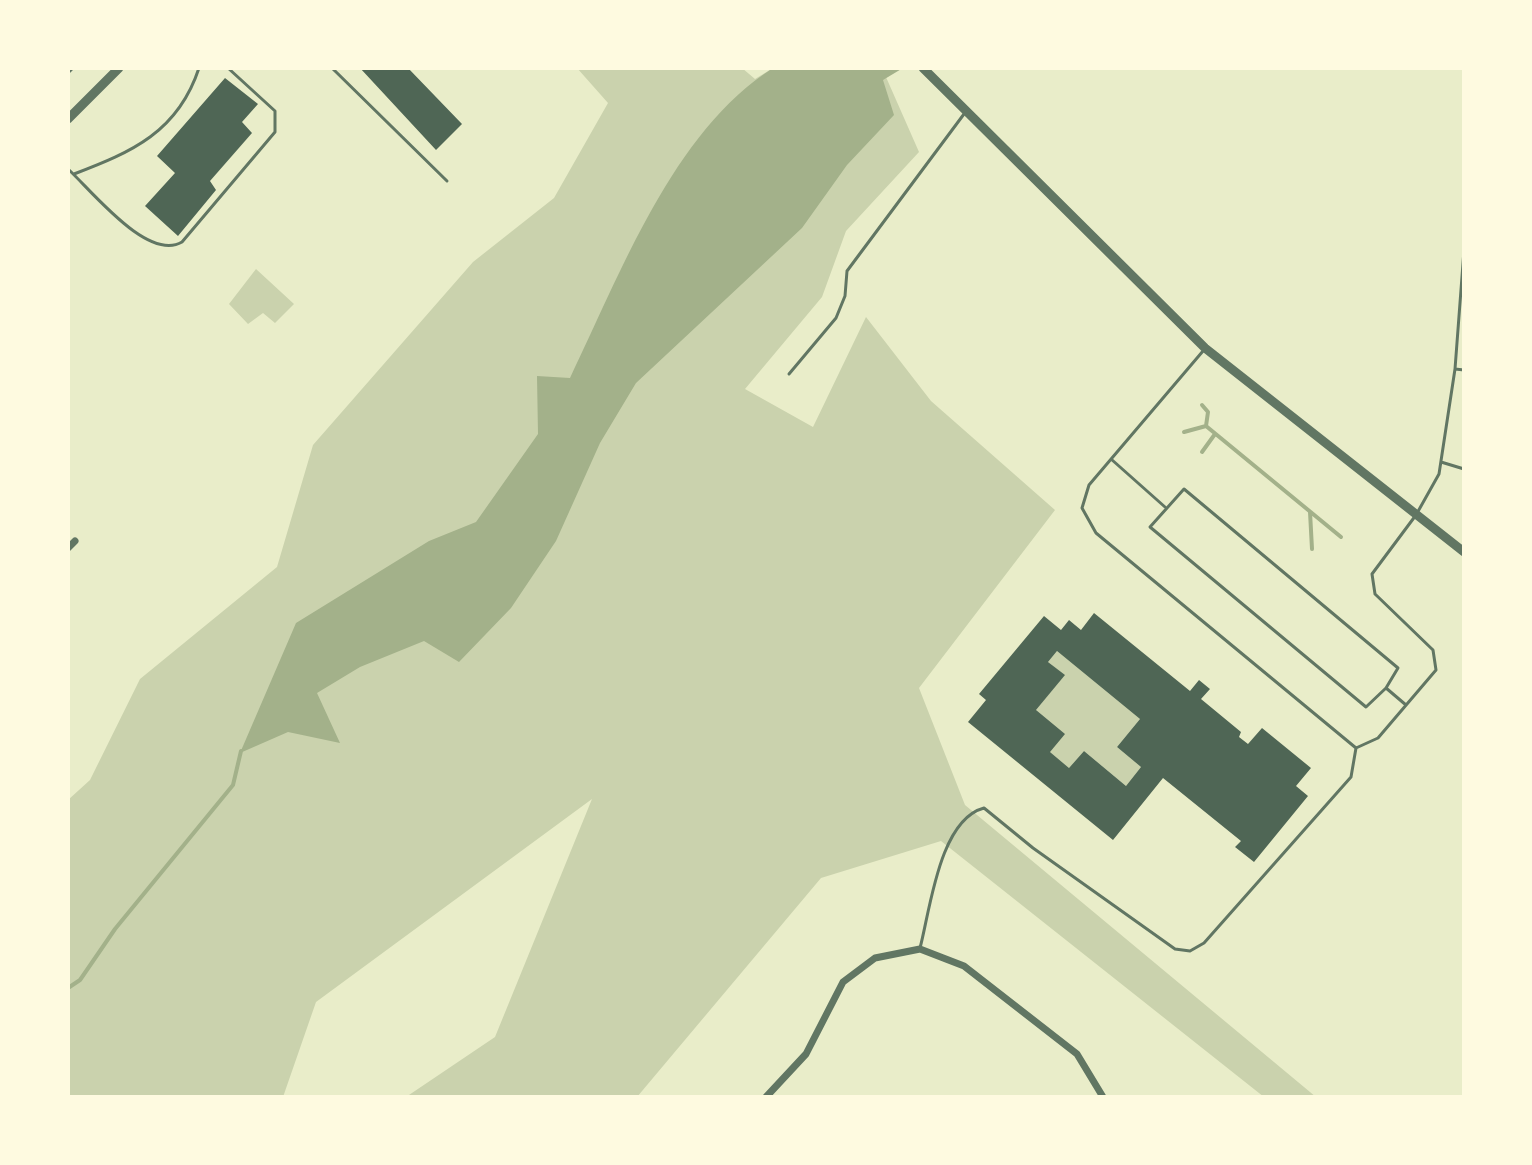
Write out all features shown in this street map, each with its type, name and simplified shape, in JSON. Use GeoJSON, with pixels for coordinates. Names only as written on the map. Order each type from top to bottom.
{"type":"FeatureCollection","features":[{"type":"Feature","properties":{"kind":"street"},"geometry":{"type":"LineString","coordinates":[[69,116],[119,68]]}},
{"type":"Feature","properties":{"kind":"street"},"geometry":{"type":"LineString","coordinates":[[923,68],[1205,348],[1464,552]]}},
{"type":"Feature","properties":{"kind":"street"},"geometry":{"type":"LineString","coordinates":[[68,548],[75,541]]}},
{"type":"Feature","properties":{"kind":"street"},"geometry":{"type":"LineString","coordinates":[[766,1097],[806,1054],[843,982],[875,958],[920,949],[964,966],[1077,1054],[1103,1097]]}},
{"type":"Feature","properties":{"kind":"lane"},"geometry":{"type":"LineString","coordinates":[[74,174],[150,140],[180,107],[199,68]]}},
{"type":"Feature","properties":{"kind":"lane"},"geometry":{"type":"LineString","coordinates":[[68,169],[121,221],[156,246],[173,247],[182,242],[275,132],[275,111],[228,68]]}},
{"type":"Feature","properties":{"kind":"lane"},"geometry":{"type":"LineString","coordinates":[[332,68],[447,181]]}},
{"type":"Feature","properties":{"kind":"lane"},"geometry":{"type":"LineString","coordinates":[[789,374],[836,318],[845,296],[847,271],[967,111]]}},
{"type":"Feature","properties":{"kind":"lane"},"geometry":{"type":"LineString","coordinates":[[1356,748],[1378,738],[1436,670],[1433,650],[1375,594],[1372,574],[1416,515],[1439,474],[1455,369],[1464,250]]}},
{"type":"Feature","properties":{"kind":"lane"},"geometry":{"type":"LineString","coordinates":[[1205,348],[1089,485],[1082,508],[1096,533],[1356,748]]}},
{"type":"Feature","properties":{"kind":"lane"},"geometry":{"type":"LineString","coordinates":[[1455,369],[1464,370]]}},
{"type":"Feature","properties":{"kind":"lane"},"geometry":{"type":"LineString","coordinates":[[1111,459],[1165,507]]}},
{"type":"Feature","properties":{"kind":"lane"},"geometry":{"type":"LineString","coordinates":[[1441,462],[1464,469]]}},
{"type":"Feature","properties":{"kind":"lane"},"geometry":{"type":"LineString","coordinates":[[1184,489],[1398,668],[1386,688],[1366,707],[1150,527],[1184,489]]}},
{"type":"Feature","properties":{"kind":"lane"},"geometry":{"type":"LineString","coordinates":[[1386,688],[1406,705]]}},
{"type":"Feature","properties":{"kind":"lane"},"geometry":{"type":"LineString","coordinates":[[920,949],[934,880],[949,843],[974,811],[984,808],[1175,949],[1190,951],[1204,943],[1224,922],[1351,777],[1356,748]]}},
{"type":"Feature","properties":{"kind":"shaded area"},"geometry":{"type":"Polygon","coordinates":[[[577,68],[742,68],[755,79],[773,68],[882,68],[919,152],[846,231],[822,297],[745,389],[813,427],[866,317],[931,401],[1055,510],[919,688],[965,805],[1316,1097],[1264,1097],[941,841],[821,878],[637,1097],[406,1097],[495,1037],[592,799],[316,1002],[283,1097],[68,1097],[68,800],[90,780],[140,679],[277,567],[313,445],[473,262],[554,198],[608,103],[577,68]]]}},
{"type":"Feature","properties":{"kind":"shaded area"},"geometry":{"type":"Polygon","coordinates":[[[773,68],[903,68],[883,80],[894,115],[847,165],[802,228],[636,383],[600,443],[556,541],[511,608],[459,662],[424,641],[360,667],[317,693],[340,743],[288,732],[240,753],[296,623],[429,541],[476,522],[538,434],[537,376],[570,378],[630,251],[678,167],[706,129],[738,95],[773,68]]]}},
{"type":"Feature","properties":{"kind":"shaded area"},"geometry":{"type":"Polygon","coordinates":[[[256,269],[294,304],[275,323],[263,313],[248,324],[229,304],[256,269]]]}},
{"type":"Feature","properties":{"kind":"shaded area"},"geometry":{"type":"Polygon","coordinates":[[[1057,651],[1140,719],[1117,747],[1141,767],[1126,786],[1084,751],[1069,768],[1050,752],[1036,710],[1064,675],[1048,662],[1057,651]]]}},
{"type":"Feature","properties":{"kind":"building"},"geometry":{"type":"Polygon","coordinates":[[[360,68],[408,68],[462,124],[436,150],[360,68]]]}},
{"type":"Feature","properties":{"kind":"building"},"geometry":{"type":"Polygon","coordinates":[[[225,78],[258,104],[242,122],[252,133],[210,181],[216,190],[178,236],[145,206],[175,173],[157,156],[225,78]]]}},
{"type":"Feature","properties":{"kind":"building"},"geometry":{"type":"Polygon","coordinates":[[[1094,613],[1190,691],[1199,680],[1210,689],[1201,699],[1241,732],[1239,737],[1248,744],[1262,728],[1311,768],[1296,786],[1308,796],[1254,862],[1235,847],[1241,841],[1163,778],[1113,840],[968,722],[986,700],[979,694],[1044,616],[1061,630],[1069,620],[1081,630],[1094,613]],[[1057,651],[1048,662],[1065,675],[1036,710],[1065,734],[1050,752],[1069,768],[1084,751],[1126,786],[1141,767],[1117,747],[1140,719],[1057,651]]]}},
{"type":"Feature","properties":{"kind":"waterway"},"geometry":{"type":"LineString","coordinates":[[1202,405],[1208,412],[1206,426]]}},
{"type":"Feature","properties":{"kind":"waterway"},"geometry":{"type":"LineString","coordinates":[[1184,432],[1206,426],[1341,537]]}},
{"type":"Feature","properties":{"kind":"waterway"},"geometry":{"type":"LineString","coordinates":[[1202,452],[1215,434]]}},
{"type":"Feature","properties":{"kind":"waterway"},"geometry":{"type":"LineString","coordinates":[[1310,512],[1312,549]]}},
{"type":"Feature","properties":{"kind":"waterway"},"geometry":{"type":"LineString","coordinates":[[68,988],[80,980],[115,929],[233,785],[241,751]]}}]}
